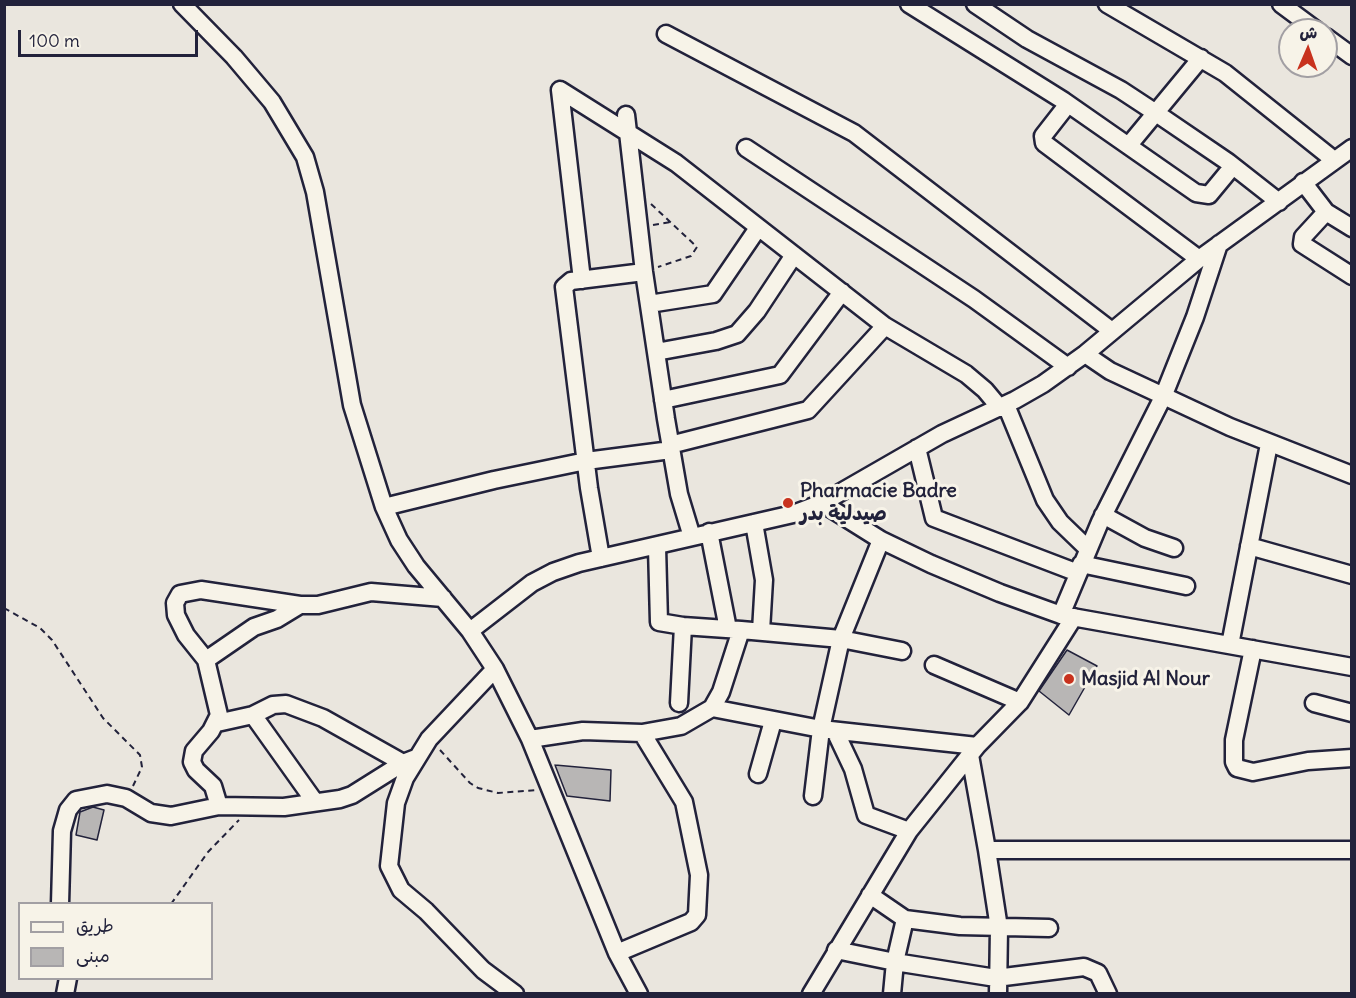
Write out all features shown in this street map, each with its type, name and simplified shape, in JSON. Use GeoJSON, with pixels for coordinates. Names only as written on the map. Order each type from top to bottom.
{"type":"FeatureCollection","features":[{"type":"Feature","properties":{"kind":"street"},"geometry":{"type":"LineString","coordinates":[[182,4],[234,57],[272,102],[305,157],[315,192],[352,405],[384,507],[405,551],[470,631],[495,669],[530,739],[617,953],[639,993]]}},
{"type":"Feature","properties":{"kind":"street"},"geometry":{"type":"LineString","coordinates":[[909,4],[1068,104],[1129,145],[1185,188],[1200,195],[1212,192],[1233,166]]}},
{"type":"Feature","properties":{"kind":"street"},"geometry":{"type":"LineString","coordinates":[[929,18],[940,4]]}},
{"type":"Feature","properties":{"kind":"street"},"geometry":{"type":"LineString","coordinates":[[975,4],[996,10],[1156,113],[1233,166],[1279,202]]}},
{"type":"Feature","properties":{"kind":"street"},"geometry":{"type":"LineString","coordinates":[[1107,4],[1202,58],[1269,106],[1334,160]]}},
{"type":"Feature","properties":{"kind":"street"},"geometry":{"type":"LineString","coordinates":[[1281,4],[1300,18]]}},
{"type":"Feature","properties":{"kind":"street"},"geometry":{"type":"LineString","coordinates":[[666,34],[854,133],[1112,331]]}},
{"type":"Feature","properties":{"kind":"street"},"geometry":{"type":"LineString","coordinates":[[1338,46],[1352,57]]}},
{"type":"Feature","properties":{"kind":"street"},"geometry":{"type":"LineString","coordinates":[[1129,145],[1202,58]]}},
{"type":"Feature","properties":{"kind":"street"},"geometry":{"type":"LineString","coordinates":[[582,280],[560,90],[676,163],[885,326],[966,374],[1003,406],[1045,500],[1082,562]]}},
{"type":"Feature","properties":{"kind":"street"},"geometry":{"type":"LineString","coordinates":[[1068,104],[1044,136],[1044,143],[1146,217],[1199,259]]}},
{"type":"Feature","properties":{"kind":"street"},"geometry":{"type":"LineString","coordinates":[[626,115],[644,272],[670,448],[692,537]]}},
{"type":"Feature","properties":{"kind":"street"},"geometry":{"type":"LineString","coordinates":[[470,631],[532,583],[566,567],[793,514],[822,503],[917,448],[1003,406],[1085,354],[1199,259],[1352,147]]}},
{"type":"Feature","properties":{"kind":"street"},"geometry":{"type":"LineString","coordinates":[[746,148],[974,299],[1068,366]]}},
{"type":"Feature","properties":{"kind":"street"},"geometry":{"type":"LineString","coordinates":[[1304,182],[1326,212],[1352,228]]}},
{"type":"Feature","properties":{"kind":"street"},"geometry":{"type":"LineString","coordinates":[[1326,212],[1300,242],[1352,276]]}},
{"type":"Feature","properties":{"kind":"street"},"geometry":{"type":"LineString","coordinates":[[649,304],[713,294],[758,228]]}},
{"type":"Feature","properties":{"kind":"street"},"geometry":{"type":"LineString","coordinates":[[811,993],[909,831],[974,751],[1020,702],[1068,616],[1082,562],[1103,515],[1163,397],[1195,317],[1219,244]]}},
{"type":"Feature","properties":{"kind":"street"},"geometry":{"type":"LineString","coordinates":[[656,352],[716,341],[737,334],[757,311],[794,255]]}},
{"type":"Feature","properties":{"kind":"street"},"geometry":{"type":"LineString","coordinates":[[601,558],[564,291],[568,282],[644,272]]}},
{"type":"Feature","properties":{"kind":"street"},"geometry":{"type":"LineString","coordinates":[[663,400],[780,375],[842,292]]}},
{"type":"Feature","properties":{"kind":"street"},"geometry":{"type":"LineString","coordinates":[[384,507],[494,480],[586,461],[670,448],[808,410],[885,326]]}},
{"type":"Feature","properties":{"kind":"street"},"geometry":{"type":"LineString","coordinates":[[1085,354],[1110,371],[1163,397],[1269,444],[1352,475]]}},
{"type":"Feature","properties":{"kind":"street"},"geometry":{"type":"LineString","coordinates":[[1230,645],[1269,444]]}},
{"type":"Feature","properties":{"kind":"street"},"geometry":{"type":"LineString","coordinates":[[917,448],[934,518],[1082,562],[1186,586]]}},
{"type":"Feature","properties":{"kind":"street"},"geometry":{"type":"LineString","coordinates":[[822,503],[881,540],[952,574],[1068,616],[1352,667]]}},
{"type":"Feature","properties":{"kind":"street"},"geometry":{"type":"LineString","coordinates":[[1103,515],[1145,538],[1174,548]]}},
{"type":"Feature","properties":{"kind":"street"},"geometry":{"type":"LineString","coordinates":[[754,523],[764,580],[761,631]]}},
{"type":"Feature","properties":{"kind":"street"},"geometry":{"type":"LineString","coordinates":[[530,739],[583,731],[642,733],[681,726],[712,708],[722,692],[735,629],[709,532]]}},
{"type":"Feature","properties":{"kind":"street"},"geometry":{"type":"LineString","coordinates":[[813,796],[828,730],[841,639],[881,540]]}},
{"type":"Feature","properties":{"kind":"street"},"geometry":{"type":"LineString","coordinates":[[1249,546],[1352,575]]}},
{"type":"Feature","properties":{"kind":"street"},"geometry":{"type":"LineString","coordinates":[[657,547],[660,586],[658,619],[664,624],[841,639],[902,651]]}},
{"type":"Feature","properties":{"kind":"street"},"geometry":{"type":"LineString","coordinates":[[219,806],[213,786],[196,771],[192,757],[202,739],[217,723],[219,716],[206,660],[186,635],[176,615],[176,598],[182,592],[201,590],[300,605],[318,605],[371,592],[443,598]]}},
{"type":"Feature","properties":{"kind":"street"},"geometry":{"type":"LineString","coordinates":[[206,660],[254,627],[278,620],[300,605]]}},
{"type":"Feature","properties":{"kind":"street"},"geometry":{"type":"LineString","coordinates":[[679,702],[683,626]]}},
{"type":"Feature","properties":{"kind":"street"},"geometry":{"type":"LineString","coordinates":[[1253,649],[1234,740],[1234,762],[1237,768],[1253,772],[1308,761],[1352,758]]}},
{"type":"Feature","properties":{"kind":"street"},"geometry":{"type":"LineString","coordinates":[[934,665],[1020,702]]}},
{"type":"Feature","properties":{"kind":"street"},"geometry":{"type":"LineString","coordinates":[[60,902],[62,831],[68,810],[76,800],[107,794],[126,798],[161,816],[219,806],[251,808],[315,802],[352,795],[409,761],[495,669]]}},
{"type":"Feature","properties":{"kind":"street"},"geometry":{"type":"LineString","coordinates":[[217,723],[253,715],[273,705],[286,704],[300,707],[409,761]]}},
{"type":"Feature","properties":{"kind":"street"},"geometry":{"type":"LineString","coordinates":[[1314,704],[1352,713]]}},
{"type":"Feature","properties":{"kind":"street"},"geometry":{"type":"LineString","coordinates":[[712,708],[773,721],[974,751]]}},
{"type":"Feature","properties":{"kind":"street"},"geometry":{"type":"LineString","coordinates":[[253,715],[315,802]]}},
{"type":"Feature","properties":{"kind":"street"},"geometry":{"type":"LineString","coordinates":[[758,774],[773,721]]}},
{"type":"Feature","properties":{"kind":"street"},"geometry":{"type":"LineString","coordinates":[[828,730],[853,769],[866,815],[909,831]]}},
{"type":"Feature","properties":{"kind":"street"},"geometry":{"type":"LineString","coordinates":[[617,953],[691,922],[696,919],[700,906],[699,875],[687,810],[677,789],[642,733]]}},
{"type":"Feature","properties":{"kind":"street"},"geometry":{"type":"LineString","coordinates":[[974,751],[999,928],[997,986]]}},
{"type":"Feature","properties":{"kind":"street"},"geometry":{"type":"LineString","coordinates":[[409,761],[396,802],[389,867],[392,876],[400,890],[426,911],[483,970],[515,993]]}},
{"type":"Feature","properties":{"kind":"street"},"geometry":{"type":"LineString","coordinates":[[987,850],[1352,850]]}},
{"type":"Feature","properties":{"kind":"street"},"geometry":{"type":"LineString","coordinates":[[870,895],[905,918],[999,928],[1049,928]]}},
{"type":"Feature","properties":{"kind":"street"},"geometry":{"type":"LineString","coordinates":[[892,993],[895,962],[905,918]]}},
{"type":"Feature","properties":{"kind":"street"},"geometry":{"type":"LineString","coordinates":[[836,950],[997,986],[1084,967],[1098,973],[1108,993]]}},
{"type":"Feature","properties":{"kind":"path"},"geometry":{"type":"LineString","coordinates":[[635,192],[697,247],[697,251],[691,256],[644,272]]}},
{"type":"Feature","properties":{"kind":"path"},"geometry":{"type":"LineString","coordinates":[[639,226],[671,222]]}},
{"type":"Feature","properties":{"kind":"path"},"geometry":{"type":"LineString","coordinates":[[4,608],[40,628],[52,640],[103,718],[140,754],[142,767],[126,798]]}},
{"type":"Feature","properties":{"kind":"path"},"geometry":{"type":"LineString","coordinates":[[429,739],[470,783],[478,788],[498,794],[515,794],[550,788]]}},
{"type":"Feature","properties":{"kind":"path"},"geometry":{"type":"LineString","coordinates":[[172,902],[208,852],[251,808]]}},
{"type":"Feature","properties":{"kind":"building","name":"Masjid Al Nour"},"geometry":{"type":"Polygon","coordinates":[[[1067,650],[1097,666],[1069,715],[1039,691],[1067,650]]]}},
{"type":"Feature","properties":{"kind":"building"},"geometry":{"type":"Polygon","coordinates":[[[555,765],[611,770],[610,801],[567,796],[555,765]]]}},
{"type":"Feature","properties":{"kind":"building"},"geometry":{"type":"Polygon","coordinates":[[[93,807],[104,810],[97,840],[76,835],[80,812],[93,807]]]}},
{"type":"Feature","properties":{"kind":"place","name":"Pharmacie Badre صيدلية بدر"},"geometry":{"type":"Point","coordinates":[788,503]}},
{"type":"Feature","properties":{"kind":"place","name":"Masjid Al Nour"},"geometry":{"type":"Point","coordinates":[1069,679]}}]}
